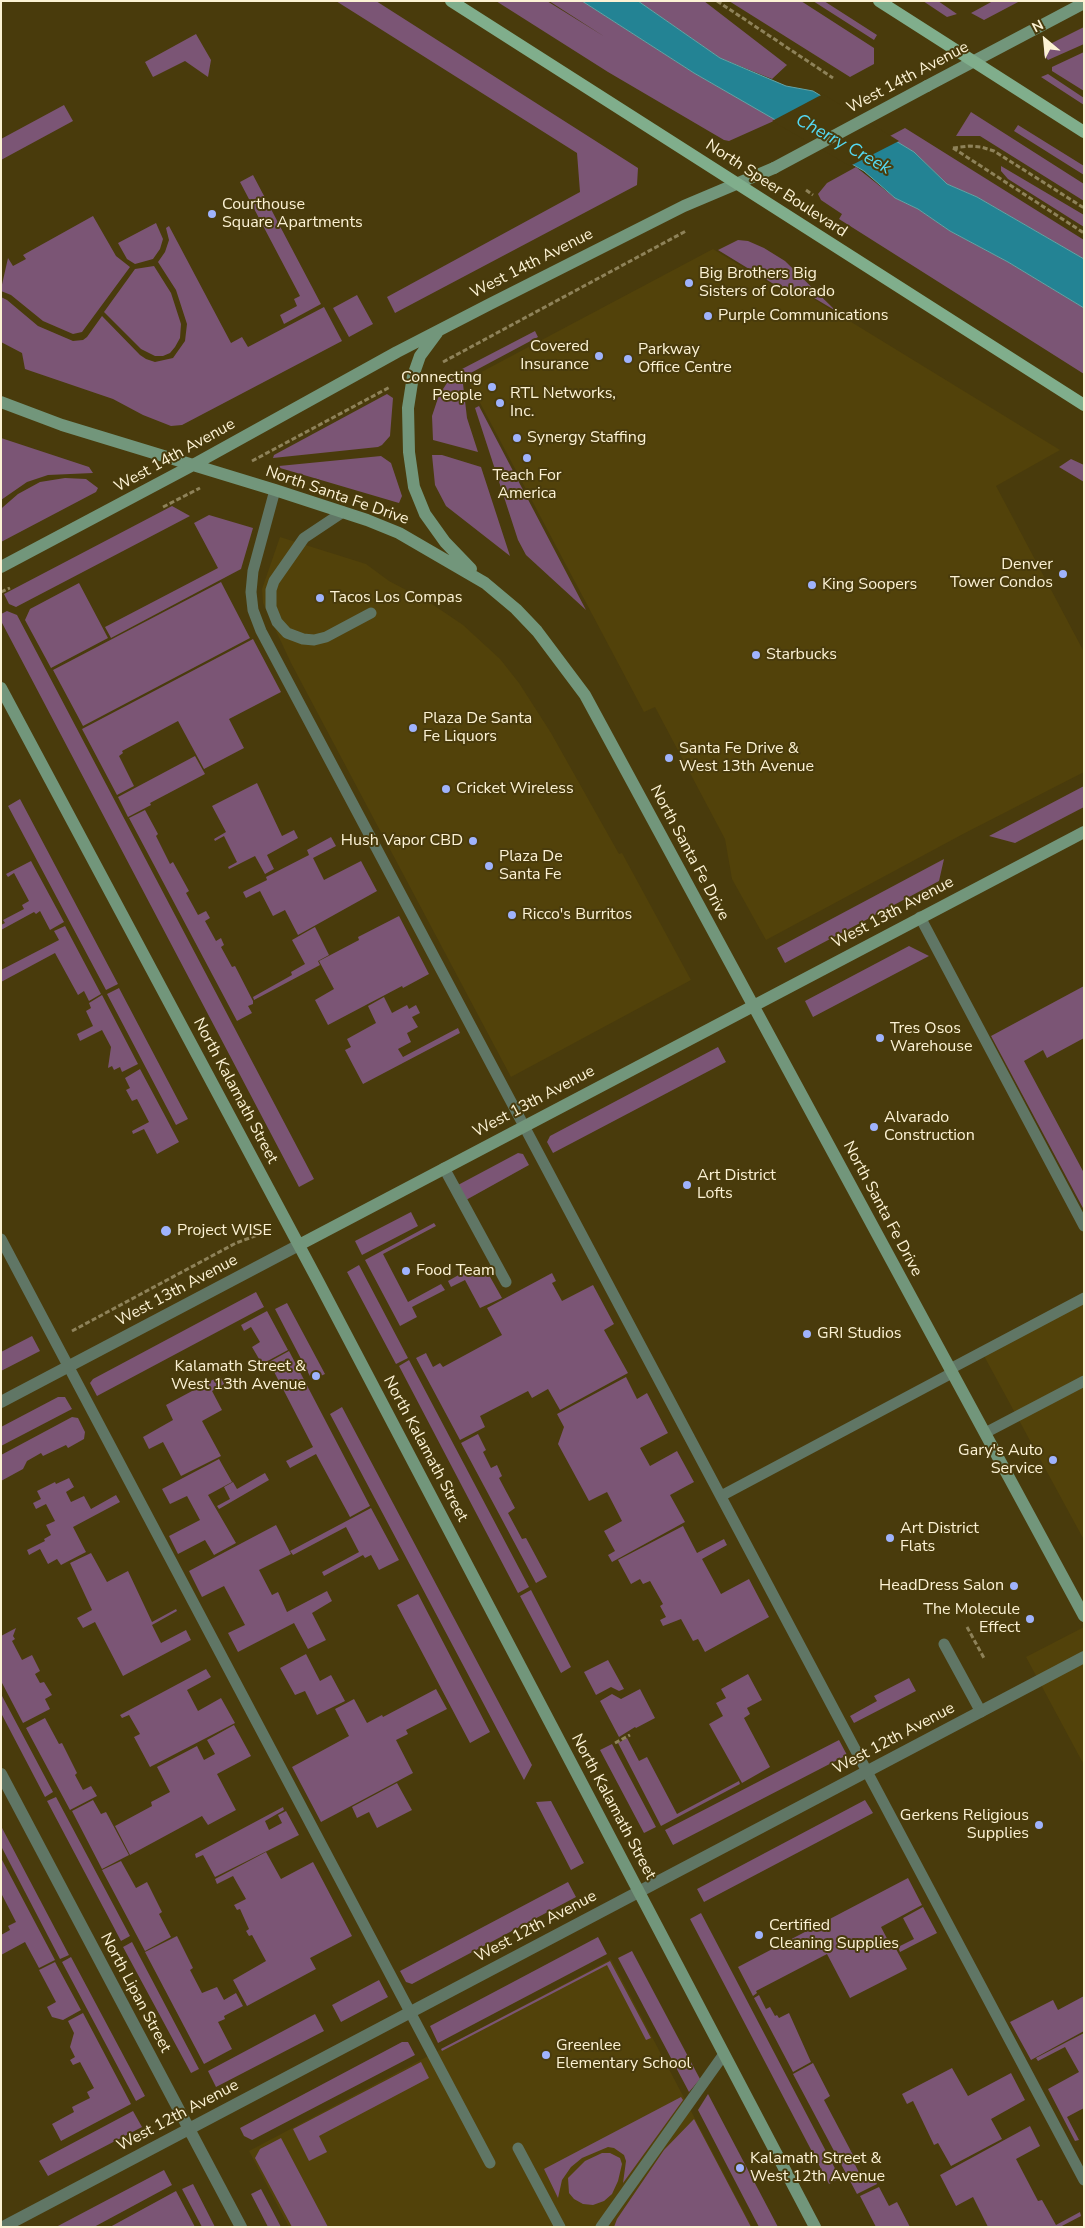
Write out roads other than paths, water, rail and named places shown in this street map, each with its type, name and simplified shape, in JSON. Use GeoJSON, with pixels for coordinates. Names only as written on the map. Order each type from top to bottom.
{"type":"FeatureCollection","features":[{"type":"Feature","properties":{"kind":"main road","name":"North Speer Boulevard"},"geometry":{"type":"LineString","coordinates":[[451,1],[1084,405]]}},
{"type":"Feature","properties":{"kind":"main road"},"geometry":{"type":"LineString","coordinates":[[879,1],[1084,132]]}},
{"type":"Feature","properties":{"kind":"main road","name":"West 14th Avenue"},"geometry":{"type":"LineString","coordinates":[[1,567],[440,330],[684,206],[774,168],[1084,3]]}},
{"type":"Feature","properties":{"kind":"main road"},"geometry":{"type":"LineString","coordinates":[[440,330],[420,356],[410,388],[408,432],[414,487],[425,514],[445,542],[485,582]]}},
{"type":"Feature","properties":{"kind":"main road","name":"North Santa Fe Drive"},"geometry":{"type":"LineString","coordinates":[[1,402],[62,425],[275,490],[399,533],[485,582],[516,609],[537,631],[585,695],[1084,1616]]}},
{"type":"Feature","properties":{"kind":"main road","name":"North Kalamath Street"},"geometry":{"type":"LineString","coordinates":[[1,688],[299,1245],[815,2227]]}},
{"type":"Feature","properties":{"kind":"main road","name":"West 13th Avenue"},"geometry":{"type":"LineString","coordinates":[[299,1245],[753,1004],[1084,832]]}},
{"type":"Feature","properties":{"kind":"street","name":"West 13th Avenue"},"geometry":{"type":"LineString","coordinates":[[1,1402],[299,1245]]}},
{"type":"Feature","properties":{"kind":"street","name":"West 12th Avenue"},"geometry":{"type":"LineString","coordinates":[[4,2224],[1084,1657]]}},
{"type":"Feature","properties":{"kind":"street","name":"North Lipan Street"},"geometry":{"type":"LineString","coordinates":[[1,1774],[240,2227]]}},
{"type":"Feature","properties":{"kind":"lane"},"geometry":{"type":"LineString","coordinates":[[275,490],[253,571],[251,592],[254,610],[261,631],[1084,2180]]}},
{"type":"Feature","properties":{"kind":"lane"},"geometry":{"type":"LineString","coordinates":[[343,512],[304,538],[274,581],[271,590],[271,607],[277,622],[287,633],[303,639],[314,640],[326,637],[371,613]]}},
{"type":"Feature","properties":{"kind":"lane"},"geometry":{"type":"LineString","coordinates":[[920,917],[1084,1226]]}},
{"type":"Feature","properties":{"kind":"lane"},"geometry":{"type":"LineString","coordinates":[[444,1168],[506,1282]]}},
{"type":"Feature","properties":{"kind":"lane"},"geometry":{"type":"LineString","coordinates":[[1,1239],[490,2163]]}},
{"type":"Feature","properties":{"kind":"lane"},"geometry":{"type":"LineString","coordinates":[[720,1496],[1084,1298]]}},
{"type":"Feature","properties":{"kind":"lane"},"geometry":{"type":"LineString","coordinates":[[985,1433],[1084,1381]]}},
{"type":"Feature","properties":{"kind":"lane"},"geometry":{"type":"LineString","coordinates":[[944,1644],[981,1712]]}},
{"type":"Feature","properties":{"kind":"lane"},"geometry":{"type":"LineString","coordinates":[[601,2227],[724,2054]]}},
{"type":"Feature","properties":{"kind":"lane"},"geometry":{"type":"LineString","coordinates":[[518,2148],[560,2227]]}},
{"type":"Feature","properties":{"kind":"water","name":"Cherry Creek"},"geometry":{"type":"Polygon","coordinates":[[[582,1],[638,1],[720,58],[786,86],[813,91],[914,152],[947,184],[977,197],[1084,259],[1084,308],[1008,262],[950,231],[918,209],[895,198],[864,171],[694,73],[582,1]]]}},
{"type":"Feature","properties":{"kind":"place","name":"Courthouse Square Apartments"},"geometry":{"type":"Point","coordinates":[212,214]}},
{"type":"Feature","properties":{"kind":"place","name":"Big Brothers Big Sisters of Colorado"},"geometry":{"type":"Point","coordinates":[689,283]}},
{"type":"Feature","properties":{"kind":"place","name":"Purple Communications"},"geometry":{"type":"Point","coordinates":[708,316]}},
{"type":"Feature","properties":{"kind":"place","name":"Covered Insurance"},"geometry":{"type":"Point","coordinates":[599,356]}},
{"type":"Feature","properties":{"kind":"place","name":"Parkway Office Centre"},"geometry":{"type":"Point","coordinates":[628,359]}},
{"type":"Feature","properties":{"kind":"place","name":"Connecting People"},"geometry":{"type":"Point","coordinates":[492,387]}},
{"type":"Feature","properties":{"kind":"place","name":"RTL Networks, Inc."},"geometry":{"type":"Point","coordinates":[500,403]}},
{"type":"Feature","properties":{"kind":"place","name":"Synergy Staffing"},"geometry":{"type":"Point","coordinates":[517,438]}},
{"type":"Feature","properties":{"kind":"place","name":"Teach For America"},"geometry":{"type":"Point","coordinates":[527,458]}},
{"type":"Feature","properties":{"kind":"place","name":"Denver Tower Condos"},"geometry":{"type":"Point","coordinates":[1063,574]}},
{"type":"Feature","properties":{"kind":"place","name":"King Soopers"},"geometry":{"type":"Point","coordinates":[812,585]}},
{"type":"Feature","properties":{"kind":"place","name":"Tacos Los Compas"},"geometry":{"type":"Point","coordinates":[320,598]}},
{"type":"Feature","properties":{"kind":"place","name":"Starbucks"},"geometry":{"type":"Point","coordinates":[756,655]}},
{"type":"Feature","properties":{"kind":"place","name":"Plaza De Santa Fe Liquors"},"geometry":{"type":"Point","coordinates":[413,728]}},
{"type":"Feature","properties":{"kind":"place","name":"Santa Fe Drive & West 13th Avenue"},"geometry":{"type":"Point","coordinates":[669,758]}},
{"type":"Feature","properties":{"kind":"place","name":"Cricket Wireless"},"geometry":{"type":"Point","coordinates":[446,789]}},
{"type":"Feature","properties":{"kind":"place","name":"Hush Vapor CBD"},"geometry":{"type":"Point","coordinates":[473,841]}},
{"type":"Feature","properties":{"kind":"place","name":"Plaza De Santa Fe"},"geometry":{"type":"Point","coordinates":[489,866]}},
{"type":"Feature","properties":{"kind":"place","name":"Ricco's Burritos"},"geometry":{"type":"Point","coordinates":[512,915]}},
{"type":"Feature","properties":{"kind":"place","name":"Tres Osos Warehouse"},"geometry":{"type":"Point","coordinates":[880,1038]}},
{"type":"Feature","properties":{"kind":"place","name":"Alvarado Construction"},"geometry":{"type":"Point","coordinates":[874,1127]}},
{"type":"Feature","properties":{"kind":"place","name":"Art District Lofts"},"geometry":{"type":"Point","coordinates":[687,1185]}},
{"type":"Feature","properties":{"kind":"place","name":"Project WISE"},"geometry":{"type":"Point","coordinates":[166,1231]}},
{"type":"Feature","properties":{"kind":"place","name":"Food Team"},"geometry":{"type":"Point","coordinates":[406,1271]}},
{"type":"Feature","properties":{"kind":"place","name":"GRI Studios"},"geometry":{"type":"Point","coordinates":[807,1334]}},
{"type":"Feature","properties":{"kind":"place","name":"Kalamath Street & West 13th Avenue"},"geometry":{"type":"Point","coordinates":[316,1376]}},
{"type":"Feature","properties":{"kind":"place","name":"Gary's Auto Service"},"geometry":{"type":"Point","coordinates":[1053,1460]}},
{"type":"Feature","properties":{"kind":"place","name":"Art District Flats"},"geometry":{"type":"Point","coordinates":[890,1538]}},
{"type":"Feature","properties":{"kind":"place","name":"HeadDress Salon"},"geometry":{"type":"Point","coordinates":[1014,1586]}},
{"type":"Feature","properties":{"kind":"place","name":"The Molecule Effect"},"geometry":{"type":"Point","coordinates":[1030,1619]}},
{"type":"Feature","properties":{"kind":"place","name":"Gerkens Religious Supplies"},"geometry":{"type":"Point","coordinates":[1039,1825]}},
{"type":"Feature","properties":{"kind":"place","name":"Certified Cleaning Supplies"},"geometry":{"type":"Point","coordinates":[759,1935]}},
{"type":"Feature","properties":{"kind":"place","name":"Greenlee Elementary School"},"geometry":{"type":"Point","coordinates":[546,2055]}},
{"type":"Feature","properties":{"kind":"place","name":"Kalamath Street & West 12th Avenue"},"geometry":{"type":"Point","coordinates":[740,2168]}}]}
